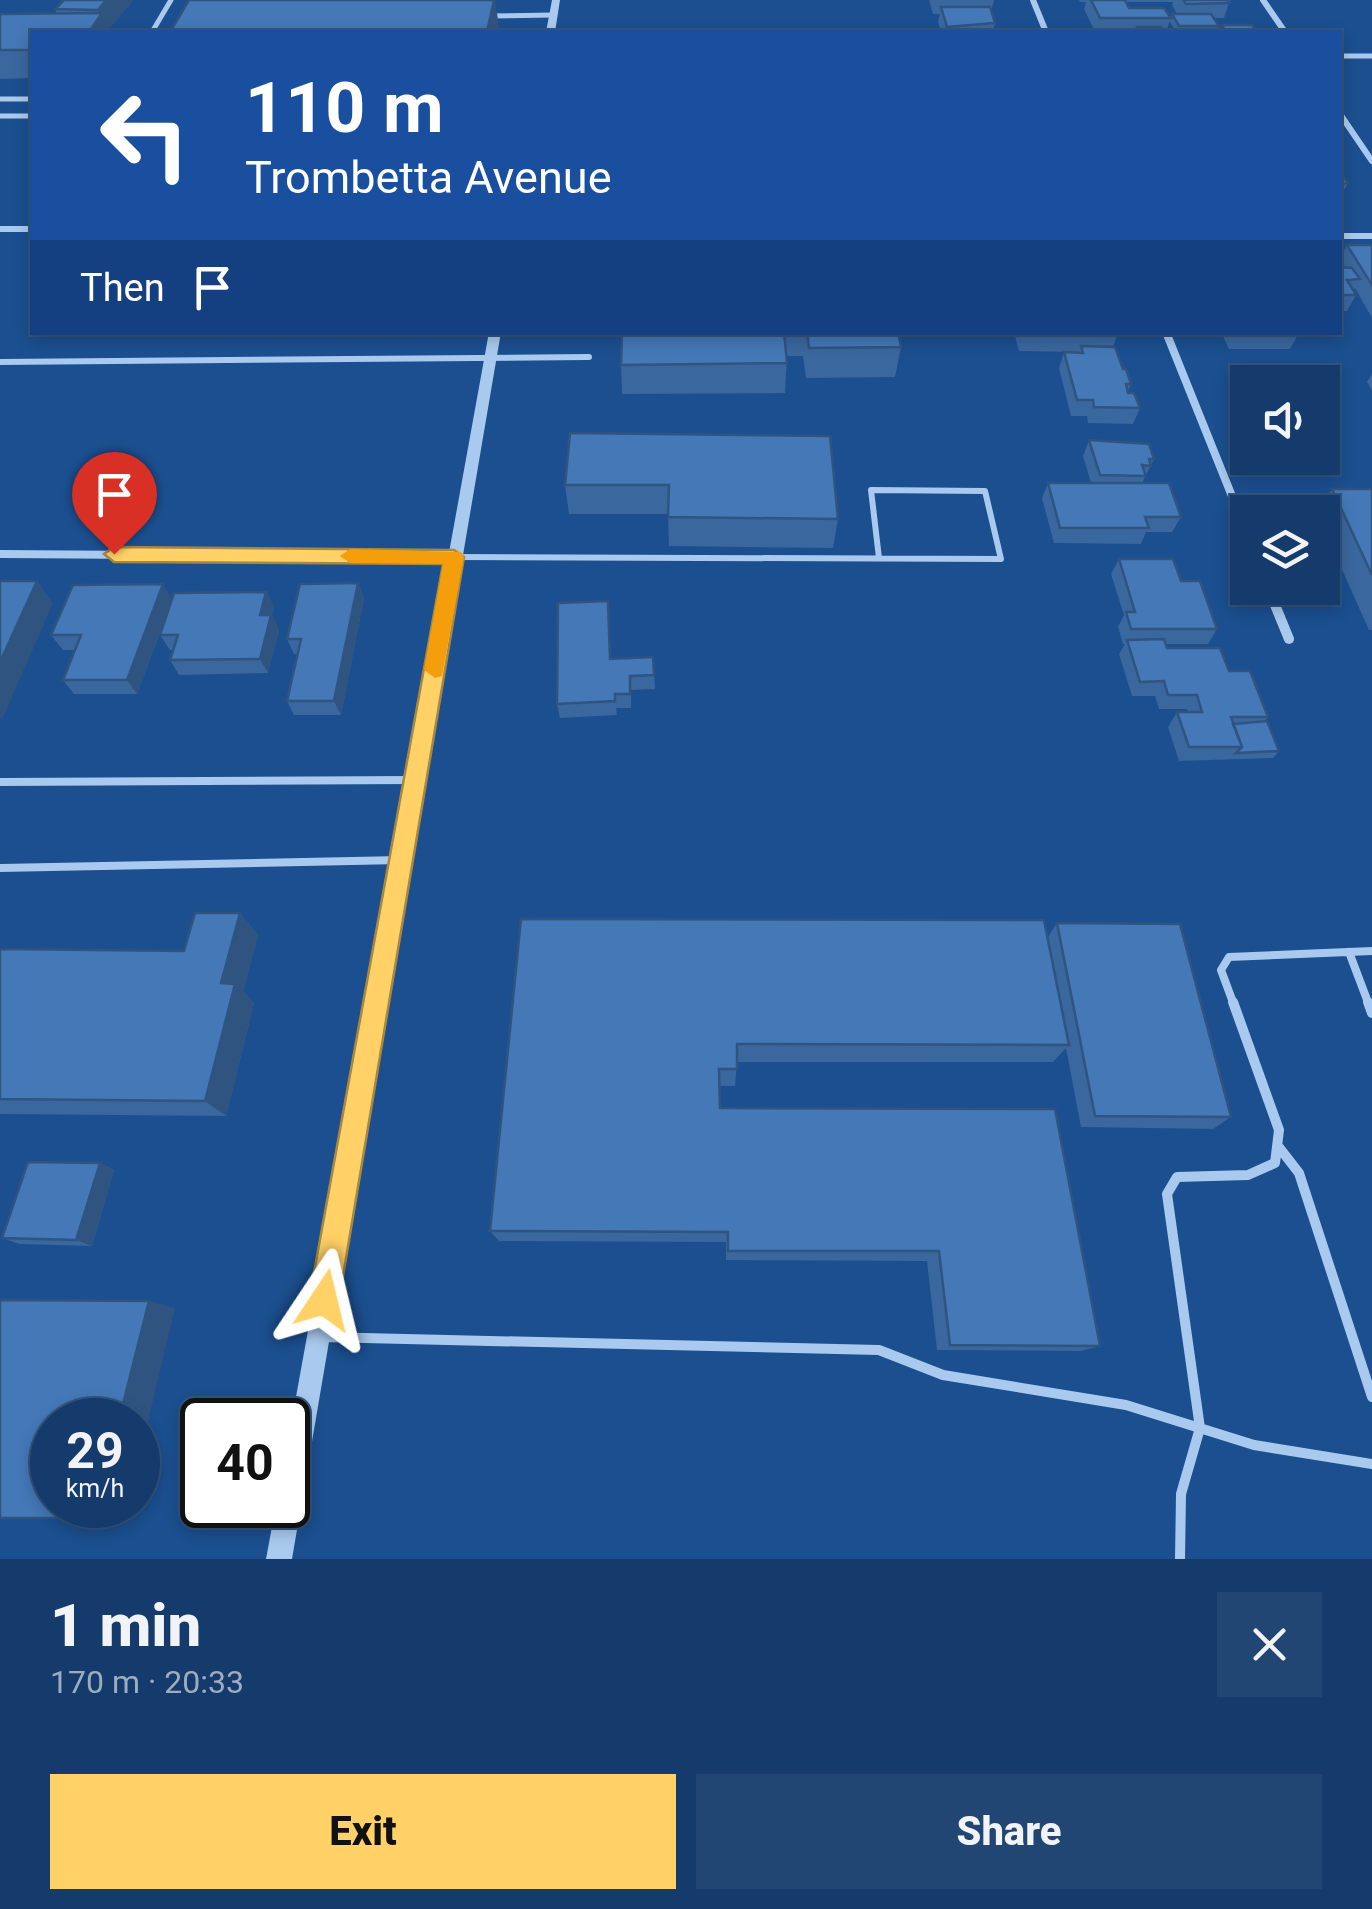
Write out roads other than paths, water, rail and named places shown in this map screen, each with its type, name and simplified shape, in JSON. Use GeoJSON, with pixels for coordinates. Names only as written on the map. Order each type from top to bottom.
{"type":"FeatureCollection","features":[{"type":"Feature","properties":{"kind":"street"},"geometry":{"type":"LineString","coordinates":[[550,30],[556,0]]}},
{"type":"Feature","properties":{"kind":"street"},"geometry":{"type":"LineString","coordinates":[[1033,0],[1045,30]]}},
{"type":"Feature","properties":{"kind":"street"},"geometry":{"type":"LineString","coordinates":[[1263,0],[1284,30]]}},
{"type":"Feature","properties":{"kind":"street"},"geometry":{"type":"LineString","coordinates":[[1342,117],[1372,161]]}},
{"type":"Feature","properties":{"kind":"street"},"geometry":{"type":"LineString","coordinates":[[0,229],[30,229]]}},
{"type":"Feature","properties":{"kind":"street"},"geometry":{"type":"LineString","coordinates":[[1342,236],[1372,236]]}},
{"type":"Feature","properties":{"kind":"street"},"geometry":{"type":"LineString","coordinates":[[279,1559],[495,335]]}},
{"type":"Feature","properties":{"kind":"street"},"geometry":{"type":"LineString","coordinates":[[1167,335],[1232,495]]}},
{"type":"Feature","properties":{"kind":"street"},"geometry":{"type":"LineString","coordinates":[[0,554],[454,557]]}},
{"type":"Feature","properties":{"kind":"street"},"geometry":{"type":"LineString","coordinates":[[1275,605],[1289,639]]}},
{"type":"Feature","properties":{"kind":"lane"},"geometry":{"type":"LineString","coordinates":[[153,30],[172,0]]}},
{"type":"Feature","properties":{"kind":"lane"},"geometry":{"type":"LineString","coordinates":[[474,16],[553,16]]}},
{"type":"Feature","properties":{"kind":"lane"},"geometry":{"type":"LineString","coordinates":[[1342,56],[1372,56]]}},
{"type":"Feature","properties":{"kind":"lane"},"geometry":{"type":"LineString","coordinates":[[0,99],[30,99]]}},
{"type":"Feature","properties":{"kind":"lane"},"geometry":{"type":"LineString","coordinates":[[0,116],[30,116]]}},
{"type":"Feature","properties":{"kind":"lane"},"geometry":{"type":"LineString","coordinates":[[0,362],[589,357]]}},
{"type":"Feature","properties":{"kind":"lane"},"geometry":{"type":"LineString","coordinates":[[454,557],[1002,559],[985,490],[872,490],[879,558]]}},
{"type":"Feature","properties":{"kind":"lane"},"geometry":{"type":"LineString","coordinates":[[0,782],[416,780]]}},
{"type":"Feature","properties":{"kind":"lane"},"geometry":{"type":"LineString","coordinates":[[0,868],[402,860]]}},
{"type":"Feature","properties":{"kind":"lane"},"geometry":{"type":"LineString","coordinates":[[1180,1559],[1180,1494],[1200,1428],[1167,1194],[1178,1177],[1248,1175],[1276,1163],[1278,1146],[1279,1130],[1221,970],[1229,957],[1372,950]]}},
{"type":"Feature","properties":{"kind":"lane"},"geometry":{"type":"LineString","coordinates":[[1349,952],[1372,1014]]}},
{"type":"Feature","properties":{"kind":"lane"},"geometry":{"type":"LineString","coordinates":[[1278,1146],[1299,1172],[1372,1396]]}},
{"type":"Feature","properties":{"kind":"lane"},"geometry":{"type":"LineString","coordinates":[[318,1337],[879,1350],[943,1375],[1126,1405],[1254,1445],[1372,1464]]}}]}
